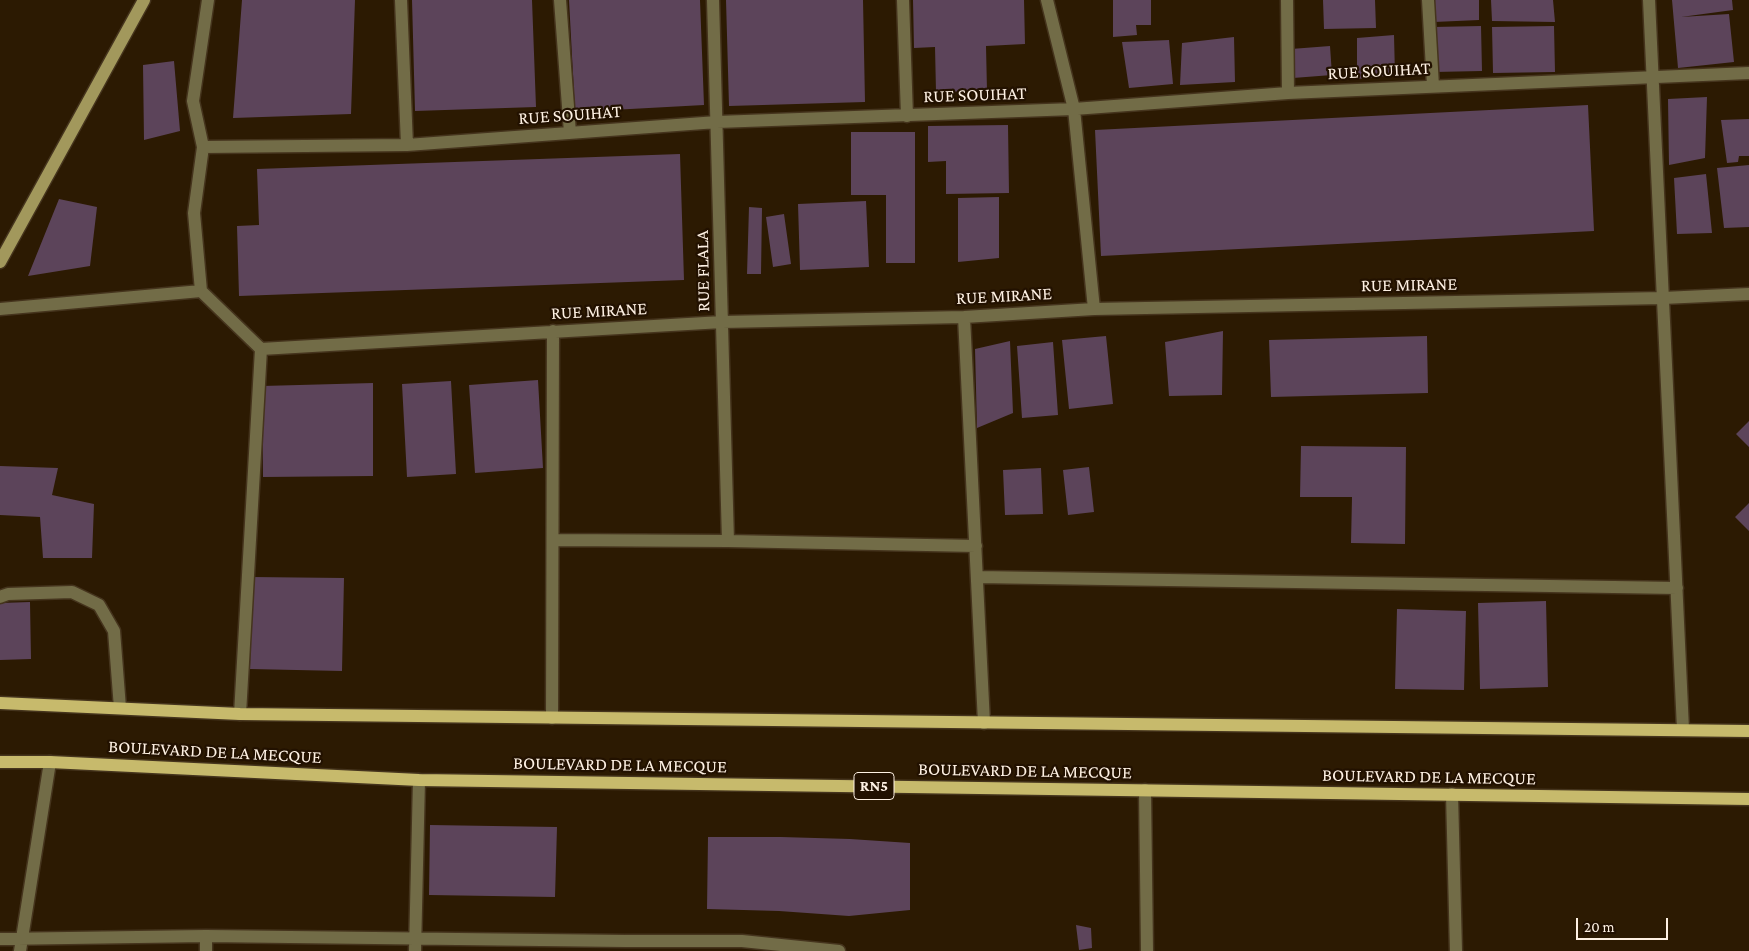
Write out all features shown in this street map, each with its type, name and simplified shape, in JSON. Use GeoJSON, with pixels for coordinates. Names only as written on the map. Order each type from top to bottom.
{"type":"FeatureCollection","features":[{"type":"Feature","properties":{"kind":"main road"},"geometry":{"type":"LineString","coordinates":[[0,703],[240,714],[1749,730]]}},
{"type":"Feature","properties":{"kind":"main road","name":"BOULEVARD DE LA MECQUE"},"geometry":{"type":"LineString","coordinates":[[0,762],[50,762],[419,780],[1749,799]]}},
{"type":"Feature","properties":{"kind":"street"},"geometry":{"type":"LineString","coordinates":[[0,262],[144,0]]}},
{"type":"Feature","properties":{"kind":"street"},"geometry":{"type":"LineString","coordinates":[[208,0],[193,101],[203,147],[194,213],[201,291],[260,349],[240,714]]}},
{"type":"Feature","properties":{"kind":"street"},"geometry":{"type":"LineString","coordinates":[[401,0],[407,144]]}},
{"type":"Feature","properties":{"kind":"street"},"geometry":{"type":"LineString","coordinates":[[560,0],[570,133]]}},
{"type":"Feature","properties":{"kind":"street","name":"RUE FLALA"},"geometry":{"type":"LineString","coordinates":[[714,0],[728,540]]}},
{"type":"Feature","properties":{"kind":"street"},"geometry":{"type":"LineString","coordinates":[[903,0],[907,116]]}},
{"type":"Feature","properties":{"kind":"street"},"geometry":{"type":"LineString","coordinates":[[1047,0],[1074,109],[1094,309]]}},
{"type":"Feature","properties":{"kind":"street"},"geometry":{"type":"LineString","coordinates":[[1287,0],[1288,93]]}},
{"type":"Feature","properties":{"kind":"street"},"geometry":{"type":"LineString","coordinates":[[1428,0],[1433,86]]}},
{"type":"Feature","properties":{"kind":"street"},"geometry":{"type":"LineString","coordinates":[[1649,0],[1683,729]]}},
{"type":"Feature","properties":{"kind":"street","name":"RUE SOUIHAT"},"geometry":{"type":"LineString","coordinates":[[203,147],[407,144],[718,122],[1074,109],[1288,93],[1749,73]]}},
{"type":"Feature","properties":{"kind":"street"},"geometry":{"type":"LineString","coordinates":[[0,309],[201,291]]}},
{"type":"Feature","properties":{"kind":"street","name":"RUE MIRANE"},"geometry":{"type":"LineString","coordinates":[[260,349],[722,322],[964,317],[1094,309],[1663,298],[1749,294]]}},
{"type":"Feature","properties":{"kind":"street"},"geometry":{"type":"LineString","coordinates":[[964,317],[984,723]]}},
{"type":"Feature","properties":{"kind":"street"},"geometry":{"type":"LineString","coordinates":[[552,718],[553,331]]}},
{"type":"Feature","properties":{"kind":"street"},"geometry":{"type":"LineString","coordinates":[[553,540],[728,540],[976,546]]}},
{"type":"Feature","properties":{"kind":"street"},"geometry":{"type":"LineString","coordinates":[[977,577],[1677,588]]}},
{"type":"Feature","properties":{"kind":"street"},"geometry":{"type":"LineString","coordinates":[[0,597],[8,594],[72,592],[99,605],[114,631],[120,708]]}},
{"type":"Feature","properties":{"kind":"street"},"geometry":{"type":"LineString","coordinates":[[20,951],[50,762]]}},
{"type":"Feature","properties":{"kind":"street"},"geometry":{"type":"LineString","coordinates":[[415,945],[419,780]]}},
{"type":"Feature","properties":{"kind":"street"},"geometry":{"type":"LineString","coordinates":[[1145,790],[1147,951]]}},
{"type":"Feature","properties":{"kind":"street"},"geometry":{"type":"LineString","coordinates":[[1452,794],[1456,951]]}},
{"type":"Feature","properties":{"kind":"street"},"geometry":{"type":"LineString","coordinates":[[206,936],[206,951]]}},
{"type":"Feature","properties":{"kind":"street"},"geometry":{"type":"LineString","coordinates":[[0,939],[206,936],[415,945],[742,946],[839,951]]}},
{"type":"Feature","properties":{"kind":"building"},"geometry":{"type":"Polygon","coordinates":[[[242,0],[355,0],[351,114],[233,118],[242,0]]]}},
{"type":"Feature","properties":{"kind":"building"},"geometry":{"type":"Polygon","coordinates":[[[412,0],[532,0],[536,107],[415,111],[412,0]]]}},
{"type":"Feature","properties":{"kind":"building"},"geometry":{"type":"Polygon","coordinates":[[[569,0],[700,0],[704,105],[575,112],[569,0]]]}},
{"type":"Feature","properties":{"kind":"building"},"geometry":{"type":"Polygon","coordinates":[[[726,0],[863,0],[865,102],[729,106],[726,0]]]}},
{"type":"Feature","properties":{"kind":"building"},"geometry":{"type":"Polygon","coordinates":[[[913,0],[1024,0],[1025,44],[986,46],[987,91],[936,92],[935,47],[914,48],[913,0]]]}},
{"type":"Feature","properties":{"kind":"building"},"geometry":{"type":"Polygon","coordinates":[[[1113,0],[1151,0],[1151,25],[1136,25],[1137,35],[1113,37],[1113,0]]]}},
{"type":"Feature","properties":{"kind":"building"},"geometry":{"type":"Polygon","coordinates":[[[1323,0],[1375,0],[1376,28],[1324,29],[1323,0]]]}},
{"type":"Feature","properties":{"kind":"building"},"geometry":{"type":"Polygon","coordinates":[[[1433,0],[1479,0],[1479,20],[1434,22],[1433,0]]]}},
{"type":"Feature","properties":{"kind":"building"},"geometry":{"type":"Polygon","coordinates":[[[1491,0],[1553,0],[1555,22],[1492,21],[1491,0]]]}},
{"type":"Feature","properties":{"kind":"building"},"geometry":{"type":"Polygon","coordinates":[[[1672,0],[1732,0],[1733,10],[1681,17],[1729,14],[1734,62],[1678,68],[1672,0]]]}},
{"type":"Feature","properties":{"kind":"building"},"geometry":{"type":"Polygon","coordinates":[[[1481,26],[1482,71],[1434,72],[1433,27],[1481,26]]]}},
{"type":"Feature","properties":{"kind":"building"},"geometry":{"type":"Polygon","coordinates":[[[1554,26],[1555,72],[1493,73],[1492,27],[1554,26]]]}},
{"type":"Feature","properties":{"kind":"building"},"geometry":{"type":"Polygon","coordinates":[[[1394,35],[1395,75],[1357,79],[1357,38],[1394,35]]]}},
{"type":"Feature","properties":{"kind":"building"},"geometry":{"type":"Polygon","coordinates":[[[1234,37],[1235,82],[1180,85],[1182,43],[1234,37]]]}},
{"type":"Feature","properties":{"kind":"building"},"geometry":{"type":"Polygon","coordinates":[[[1169,40],[1173,84],[1129,88],[1122,42],[1169,40]]]}},
{"type":"Feature","properties":{"kind":"building"},"geometry":{"type":"Polygon","coordinates":[[[1330,46],[1332,75],[1293,78],[1291,49],[1330,46]]]}},
{"type":"Feature","properties":{"kind":"building"},"geometry":{"type":"Polygon","coordinates":[[[174,61],[180,131],[144,140],[143,65],[174,61]]]}},
{"type":"Feature","properties":{"kind":"building"},"geometry":{"type":"Polygon","coordinates":[[[1707,97],[1705,158],[1669,165],[1668,99],[1707,97]]]}},
{"type":"Feature","properties":{"kind":"building"},"geometry":{"type":"Polygon","coordinates":[[[1588,105],[1594,231],[1101,256],[1095,130],[1588,105]]]}},
{"type":"Feature","properties":{"kind":"building"},"geometry":{"type":"Polygon","coordinates":[[[1749,119],[1749,156],[1739,156],[1738,162],[1727,163],[1721,120],[1749,119]]]}},
{"type":"Feature","properties":{"kind":"building"},"geometry":{"type":"Polygon","coordinates":[[[1008,125],[1009,193],[946,194],[946,161],[928,162],[928,126],[1008,125]]]}},
{"type":"Feature","properties":{"kind":"building"},"geometry":{"type":"Polygon","coordinates":[[[851,132],[915,132],[915,263],[886,263],[886,195],[851,195],[851,132]]]}},
{"type":"Feature","properties":{"kind":"building"},"geometry":{"type":"Polygon","coordinates":[[[680,154],[684,280],[239,296],[237,226],[259,225],[257,169],[680,154]]]}},
{"type":"Feature","properties":{"kind":"building"},"geometry":{"type":"Polygon","coordinates":[[[1749,165],[1749,227],[1724,228],[1717,168],[1749,165]]]}},
{"type":"Feature","properties":{"kind":"building"},"geometry":{"type":"Polygon","coordinates":[[[1706,174],[1712,233],[1677,234],[1674,178],[1706,174]]]}},
{"type":"Feature","properties":{"kind":"building"},"geometry":{"type":"Polygon","coordinates":[[[999,197],[999,258],[958,262],[958,198],[999,197]]]}},
{"type":"Feature","properties":{"kind":"building"},"geometry":{"type":"Polygon","coordinates":[[[59,199],[97,207],[90,266],[28,276],[59,199]]]}},
{"type":"Feature","properties":{"kind":"building"},"geometry":{"type":"Polygon","coordinates":[[[866,201],[869,267],[800,270],[798,204],[866,201]]]}},
{"type":"Feature","properties":{"kind":"building"},"geometry":{"type":"Polygon","coordinates":[[[749,207],[762,208],[761,274],[747,274],[749,207]]]}},
{"type":"Feature","properties":{"kind":"building"},"geometry":{"type":"Polygon","coordinates":[[[784,214],[791,264],[773,267],[766,217],[784,214]]]}},
{"type":"Feature","properties":{"kind":"building"},"geometry":{"type":"Polygon","coordinates":[[[1223,331],[1222,395],[1169,396],[1165,342],[1223,331]]]}},
{"type":"Feature","properties":{"kind":"building"},"geometry":{"type":"Polygon","coordinates":[[[1106,336],[1113,404],[1069,409],[1062,340],[1106,336]]]}},
{"type":"Feature","properties":{"kind":"building"},"geometry":{"type":"Polygon","coordinates":[[[1427,336],[1428,393],[1271,397],[1269,340],[1427,336]]]}},
{"type":"Feature","properties":{"kind":"building"},"geometry":{"type":"Polygon","coordinates":[[[1010,341],[1013,413],[977,428],[975,349],[1010,341]]]}},
{"type":"Feature","properties":{"kind":"building"},"geometry":{"type":"Polygon","coordinates":[[[1053,342],[1058,415],[1022,418],[1017,346],[1053,342]]]}},
{"type":"Feature","properties":{"kind":"building"},"geometry":{"type":"Polygon","coordinates":[[[538,380],[543,468],[475,473],[469,385],[538,380]]]}},
{"type":"Feature","properties":{"kind":"building"},"geometry":{"type":"Polygon","coordinates":[[[451,381],[456,474],[407,477],[402,384],[451,381]]]}},
{"type":"Feature","properties":{"kind":"building"},"geometry":{"type":"Polygon","coordinates":[[[373,383],[373,476],[263,477],[262,386],[373,383]]]}},
{"type":"Feature","properties":{"kind":"building"},"geometry":{"type":"Polygon","coordinates":[[[1749,421],[1749,447],[1736,434],[1749,421]]]}},
{"type":"Feature","properties":{"kind":"building"},"geometry":{"type":"Polygon","coordinates":[[[1301,446],[1406,447],[1405,544],[1351,543],[1352,497],[1300,497],[1301,446]]]}},
{"type":"Feature","properties":{"kind":"building"},"geometry":{"type":"Polygon","coordinates":[[[0,466],[58,468],[52,495],[94,504],[92,558],[43,558],[40,517],[0,515],[0,466]]]}},
{"type":"Feature","properties":{"kind":"building"},"geometry":{"type":"Polygon","coordinates":[[[1089,467],[1094,512],[1068,515],[1063,470],[1089,467]]]}},
{"type":"Feature","properties":{"kind":"building"},"geometry":{"type":"Polygon","coordinates":[[[1041,468],[1043,514],[1005,515],[1003,470],[1041,468]]]}},
{"type":"Feature","properties":{"kind":"building"},"geometry":{"type":"Polygon","coordinates":[[[1749,503],[1749,531],[1735,517],[1749,503]]]}},
{"type":"Feature","properties":{"kind":"building"},"geometry":{"type":"Polygon","coordinates":[[[252,577],[344,578],[342,671],[250,669],[252,577]]]}},
{"type":"Feature","properties":{"kind":"building"},"geometry":{"type":"Polygon","coordinates":[[[1546,601],[1548,687],[1480,689],[1478,603],[1546,601]]]}},
{"type":"Feature","properties":{"kind":"building"},"geometry":{"type":"Polygon","coordinates":[[[30,602],[31,659],[0,660],[0,603],[30,602]]]}},
{"type":"Feature","properties":{"kind":"building"},"geometry":{"type":"Polygon","coordinates":[[[1397,609],[1466,611],[1464,690],[1395,689],[1397,609]]]}},
{"type":"Feature","properties":{"kind":"building"},"geometry":{"type":"Polygon","coordinates":[[[430,825],[557,827],[555,897],[429,895],[430,825]]]}},
{"type":"Feature","properties":{"kind":"building"},"geometry":{"type":"Polygon","coordinates":[[[708,837],[850,839],[910,843],[910,910],[849,916],[779,911],[707,909],[708,837]]]}},
{"type":"Feature","properties":{"kind":"building"},"geometry":{"type":"Polygon","coordinates":[[[1076,925],[1091,928],[1092,948],[1079,950],[1076,925]]]}}]}
